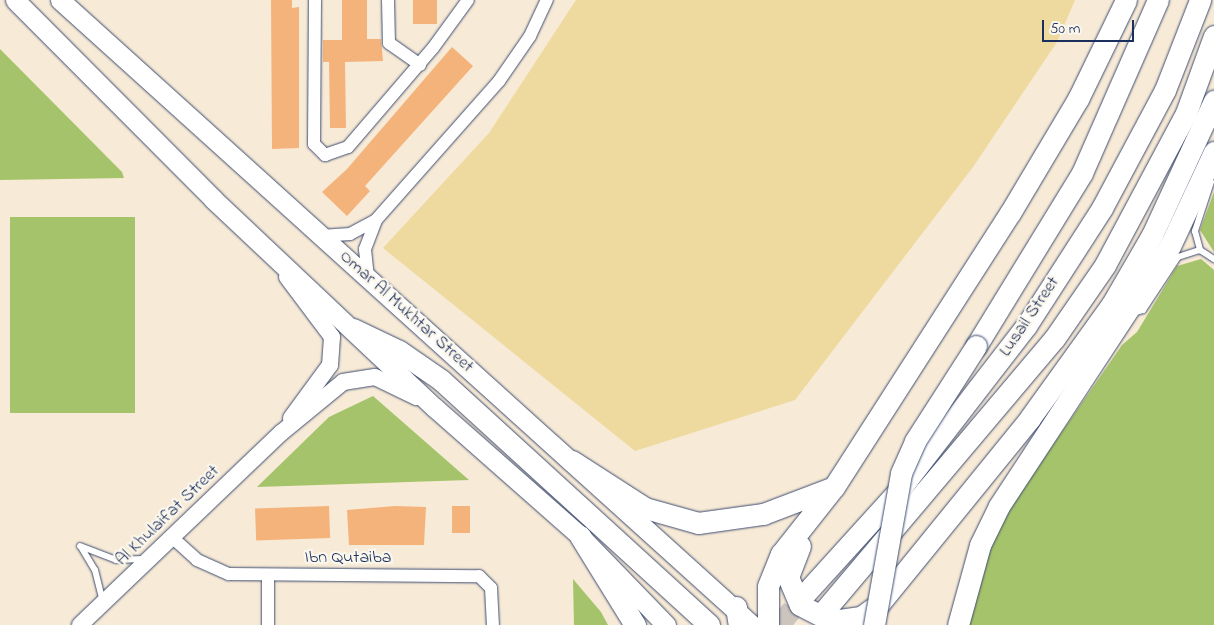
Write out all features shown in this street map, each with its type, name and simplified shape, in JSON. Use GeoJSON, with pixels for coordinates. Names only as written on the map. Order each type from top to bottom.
{"type":"FeatureCollection","features":[{"type":"Feature","properties":{"kind":"highway"},"geometry":{"type":"LineString","coordinates":[[768,625],[771,572],[834,487],[1014,205],[1078,99],[1126,0]]}},
{"type":"Feature","properties":{"kind":"highway"},"geometry":{"type":"LineString","coordinates":[[874,625],[901,473],[915,441],[976,346],[1082,173],[1158,0]]}},
{"type":"Feature","properties":{"kind":"highway","name":"Lusail Street"},"geometry":{"type":"LineString","coordinates":[[803,596],[900,489],[1026,326],[1106,200],[1165,90],[1200,0]]}},
{"type":"Feature","properties":{"kind":"highway","name":"Lusail Street"},"geometry":{"type":"LineString","coordinates":[[824,611],[1054,339],[1099,273],[1186,112],[1214,36]]}},
{"type":"Feature","properties":{"kind":"highway"},"geometry":{"type":"LineString","coordinates":[[862,625],[884,601],[1030,418],[1112,304],[1152,235],[1214,101]]}},
{"type":"Feature","properties":{"kind":"highway"},"geometry":{"type":"LineString","coordinates":[[958,625],[980,545],[999,506],[1170,246],[1211,158]]}},
{"type":"Feature","properties":{"kind":"highway"},"geometry":{"type":"LineString","coordinates":[[352,329],[399,352],[441,380],[709,625]]}},
{"type":"Feature","properties":{"kind":"highway"},"geometry":{"type":"LineString","coordinates":[[572,461],[645,508],[698,522],[763,514],[834,487]]}},
{"type":"Feature","properties":{"kind":"highway"},"geometry":{"type":"LineString","coordinates":[[816,509],[788,577],[800,605],[832,621],[861,617],[884,601]]}},
{"type":"Feature","properties":{"kind":"highway"},"geometry":{"type":"LineString","coordinates":[[580,536],[635,625]]}},
{"type":"Feature","properties":{"kind":"main road"},"geometry":{"type":"LineString","coordinates":[[15,0],[262,244],[435,408],[580,536],[666,625]]}},
{"type":"Feature","properties":{"kind":"main road","name":"Omar Al Mukhtar Street"},"geometry":{"type":"LineString","coordinates":[[60,0],[572,461],[737,616],[752,625]]}},
{"type":"Feature","properties":{"kind":"street"},"geometry":{"type":"LineString","coordinates":[[315,0],[314,144],[318,152],[335,156],[348,147],[420,65],[468,0]]}},
{"type":"Feature","properties":{"kind":"street"},"geometry":{"type":"LineString","coordinates":[[388,0],[390,43],[420,65]]}},
{"type":"Feature","properties":{"kind":"street"},"geometry":{"type":"LineString","coordinates":[[368,279],[367,242],[381,214],[499,81],[530,36],[547,0]]}},
{"type":"Feature","properties":{"kind":"street"},"geometry":{"type":"LineString","coordinates":[[321,236],[350,234],[381,214]]}},
{"type":"Feature","properties":{"kind":"street","name":"Al Khulaifat Street"},"geometry":{"type":"LineString","coordinates":[[262,244],[332,337],[330,365],[281,432]]}},
{"type":"Feature","properties":{"kind":"street","name":"Al Khulaifat Street"},"geometry":{"type":"LineString","coordinates":[[80,625],[100,610],[174,539],[281,432],[343,382],[360,376],[390,381],[435,408]]}},
{"type":"Feature","properties":{"kind":"street","name":"Ibn Qutaiba"},"geometry":{"type":"LineString","coordinates":[[174,539],[212,569],[268,576],[471,574],[491,588],[493,625]]}},
{"type":"Feature","properties":{"kind":"street"},"geometry":{"type":"LineString","coordinates":[[268,576],[268,625]]}},
{"type":"Feature","properties":{"kind":"lane"},"geometry":{"type":"LineString","coordinates":[[1211,158],[1212,178],[1195,231],[1200,250],[1214,259]]}},
{"type":"Feature","properties":{"kind":"lane"},"geometry":{"type":"LineString","coordinates":[[1126,314],[1143,310],[1178,257],[1200,250]]}},
{"type":"Feature","properties":{"kind":"lane"},"geometry":{"type":"LineString","coordinates":[[100,610],[99,582],[80,546],[116,560],[154,558]]}},
{"type":"Feature","properties":{"kind":"green space"},"geometry":{"type":"Polygon","coordinates":[[[0,49],[122,172],[124,178],[0,180],[0,49]]]}},
{"type":"Feature","properties":{"kind":"green space"},"geometry":{"type":"Polygon","coordinates":[[[1214,192],[1214,252],[1200,230],[1214,192]]]}},
{"type":"Feature","properties":{"kind":"green space"},"geometry":{"type":"Polygon","coordinates":[[[10,217],[135,217],[135,413],[10,413],[10,217]]]}},
{"type":"Feature","properties":{"kind":"green space"},"geometry":{"type":"Polygon","coordinates":[[[1201,259],[1214,270],[1214,625],[968,625],[981,569],[1001,520],[1122,345],[1137,332],[1177,266],[1201,259]]]}},
{"type":"Feature","properties":{"kind":"green space"},"geometry":{"type":"Polygon","coordinates":[[[373,396],[469,480],[257,487],[329,417],[373,396]]]}},
{"type":"Feature","properties":{"kind":"green space"},"geometry":{"type":"Polygon","coordinates":[[[573,579],[601,612],[608,625],[574,625],[573,579]]]}},
{"type":"Feature","properties":{"kind":"sand"},"geometry":{"type":"Polygon","coordinates":[[[576,0],[1075,0],[1057,42],[973,167],[795,400],[635,451],[383,248],[489,133],[576,0]]]}},
{"type":"Feature","properties":{"kind":"building"},"geometry":{"type":"Polygon","coordinates":[[[271,0],[292,0],[292,8],[299,7],[299,148],[272,149],[271,0]]]}},
{"type":"Feature","properties":{"kind":"building"},"geometry":{"type":"Polygon","coordinates":[[[342,0],[367,0],[367,39],[381,39],[383,61],[345,62],[346,128],[330,128],[329,62],[323,62],[323,40],[342,40],[342,0]]]}},
{"type":"Feature","properties":{"kind":"building"},"geometry":{"type":"Polygon","coordinates":[[[413,0],[437,0],[437,24],[413,24],[413,0]]]}},
{"type":"Feature","properties":{"kind":"building"},"geometry":{"type":"Polygon","coordinates":[[[452,47],[473,66],[365,186],[370,191],[347,216],[322,192],[347,169],[452,47]]]}},
{"type":"Feature","properties":{"kind":"building"},"geometry":{"type":"Polygon","coordinates":[[[329,506],[330,538],[256,541],[255,509],[329,506]]]}},
{"type":"Feature","properties":{"kind":"building"},"geometry":{"type":"Polygon","coordinates":[[[395,506],[426,507],[424,545],[349,545],[347,510],[395,506]]]}},
{"type":"Feature","properties":{"kind":"building"},"geometry":{"type":"Polygon","coordinates":[[[452,506],[470,506],[470,533],[452,533],[452,506]]]}},
{"type":"Feature","properties":{"kind":"tunnel"},"geometry":{"type":"LineString","coordinates":[[779,625],[803,596]]}}]}
